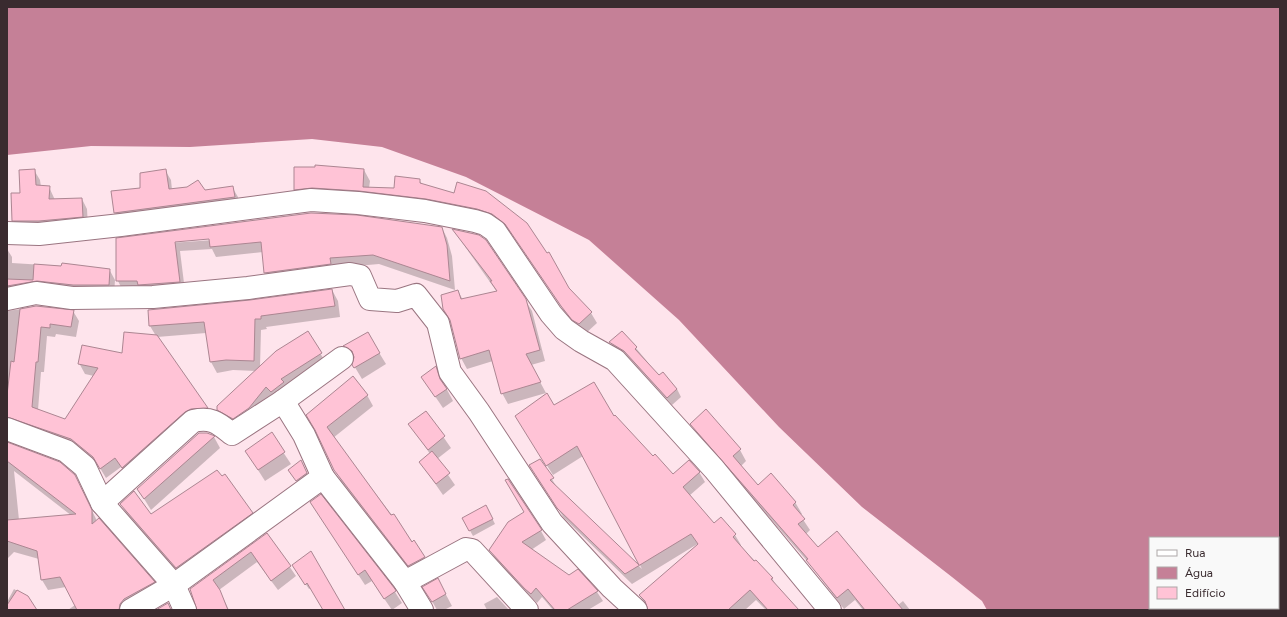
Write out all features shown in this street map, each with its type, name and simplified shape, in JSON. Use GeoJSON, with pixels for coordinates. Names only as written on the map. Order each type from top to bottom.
{"type":"FeatureCollection","features":[{"type":"Feature","properties":{"kind":"street"},"geometry":{"type":"LineString","coordinates":[[7,233],[39,234],[121,225],[311,200],[358,203],[426,211],[485,224],[495,231],[551,314],[564,329],[581,341],[615,360],[714,469],[830,610]]}},
{"type":"Feature","properties":{"kind":"street"},"geometry":{"type":"LineString","coordinates":[[7,299],[36,293],[72,298],[153,297],[248,288],[350,274],[360,276],[370,299],[397,301],[416,295],[438,323],[450,372],[479,412],[552,524],[612,588],[636,610]]}},
{"type":"Feature","properties":{"kind":"street"},"geometry":{"type":"LineString","coordinates":[[102,503],[193,421],[205,418],[211,420],[232,434],[283,401],[342,358]]}},
{"type":"Feature","properties":{"kind":"street"},"geometry":{"type":"LineString","coordinates":[[283,401],[304,435],[323,477],[405,582],[422,610]]}},
{"type":"Feature","properties":{"kind":"street"},"geometry":{"type":"LineString","coordinates":[[7,429],[66,451],[85,467],[102,503],[174,585],[186,610]]}},
{"type":"Feature","properties":{"kind":"street"},"geometry":{"type":"LineString","coordinates":[[131,610],[174,585],[323,477]]}},
{"type":"Feature","properties":{"kind":"street"},"geometry":{"type":"LineString","coordinates":[[405,582],[466,549],[472,550],[527,610]]}},
{"type":"Feature","properties":{"kind":"water"},"geometry":{"type":"Polygon","coordinates":[[[7,7],[1280,7],[1280,610],[987,610],[982,601],[862,507],[779,427],[679,320],[589,240],[466,177],[382,147],[312,139],[190,147],[91,146],[7,155],[7,7]]]}},
{"type":"Feature","properties":{"kind":"building"},"geometry":{"type":"Polygon","coordinates":[[[315,165],[364,169],[363,187],[394,188],[395,176],[420,179],[420,183],[454,193],[457,182],[486,191],[527,223],[547,253],[549,252],[569,288],[592,312],[579,324],[572,320],[505,224],[492,214],[477,209],[426,199],[359,191],[312,188],[294,190],[294,167],[315,167],[315,165]]]}},
{"type":"Feature","properties":{"kind":"building"},"geometry":{"type":"Polygon","coordinates":[[[35,169],[36,185],[50,186],[49,199],[82,198],[83,217],[39,221],[12,221],[11,193],[20,193],[19,170],[35,169]]]}},
{"type":"Feature","properties":{"kind":"building"},"geometry":{"type":"Polygon","coordinates":[[[166,169],[169,189],[187,187],[198,180],[205,190],[233,186],[235,197],[114,213],[111,191],[140,188],[140,173],[166,169]]]}},
{"type":"Feature","properties":{"kind":"building"},"geometry":{"type":"Polygon","coordinates":[[[311,213],[357,215],[442,227],[447,245],[450,281],[373,255],[330,258],[331,264],[264,273],[261,242],[210,247],[209,239],[175,242],[180,282],[138,285],[137,281],[116,281],[116,238],[311,213]]]}},
{"type":"Feature","properties":{"kind":"building"},"geometry":{"type":"Polygon","coordinates":[[[452,229],[479,235],[486,240],[526,299],[540,350],[526,354],[541,382],[501,394],[489,350],[460,359],[450,320],[443,309],[441,295],[458,290],[461,299],[497,291],[490,281],[492,281],[452,229]]]}},
{"type":"Feature","properties":{"kind":"building"},"geometry":{"type":"Polygon","coordinates":[[[62,263],[110,269],[109,285],[73,285],[37,281],[7,286],[7,279],[33,280],[34,264],[61,266],[62,263]]]}},
{"type":"Feature","properties":{"kind":"building"},"geometry":{"type":"Polygon","coordinates":[[[332,289],[335,306],[261,316],[261,319],[255,319],[254,361],[226,360],[210,362],[204,322],[149,326],[148,310],[250,300],[332,289]]]}},
{"type":"Feature","properties":{"kind":"building"},"geometry":{"type":"Polygon","coordinates":[[[36,306],[74,310],[71,327],[50,324],[50,328],[41,327],[32,407],[65,419],[98,368],[78,364],[82,345],[122,353],[124,332],[157,335],[208,408],[191,409],[185,412],[122,468],[115,458],[100,469],[93,457],[71,439],[7,417],[7,395],[11,361],[14,362],[20,309],[36,306]]]}},
{"type":"Feature","properties":{"kind":"building"},"geometry":{"type":"Polygon","coordinates":[[[308,331],[322,353],[281,379],[284,382],[271,392],[266,387],[249,408],[233,419],[217,410],[217,406],[276,351],[308,331]]]}},
{"type":"Feature","properties":{"kind":"building"},"geometry":{"type":"Polygon","coordinates":[[[622,331],[637,347],[635,349],[659,375],[663,372],[677,389],[667,398],[624,351],[609,342],[622,331]]]}},
{"type":"Feature","properties":{"kind":"building"},"geometry":{"type":"Polygon","coordinates":[[[368,332],[380,353],[354,368],[352,365],[354,357],[352,351],[343,346],[368,332]]]}},
{"type":"Feature","properties":{"kind":"building"},"geometry":{"type":"Polygon","coordinates":[[[436,366],[440,379],[447,389],[435,397],[421,377],[436,366]]]}},
{"type":"Feature","properties":{"kind":"building"},"geometry":{"type":"Polygon","coordinates":[[[353,376],[368,395],[327,427],[391,515],[394,514],[412,542],[414,540],[425,557],[408,566],[334,470],[315,430],[306,415],[353,376]]]}},
{"type":"Feature","properties":{"kind":"building"},"geometry":{"type":"Polygon","coordinates":[[[594,382],[614,416],[615,415],[653,456],[655,454],[673,474],[689,460],[700,472],[683,487],[714,523],[721,517],[736,534],[733,537],[754,561],[756,560],[773,578],[771,579],[799,610],[768,610],[750,590],[728,610],[648,610],[645,601],[639,595],[698,544],[691,534],[625,574],[557,508],[529,465],[540,459],[554,478],[550,480],[639,565],[577,446],[546,466],[515,416],[547,393],[554,405],[594,382]]]}},
{"type":"Feature","properties":{"kind":"building"},"geometry":{"type":"Polygon","coordinates":[[[706,409],[741,449],[733,456],[758,485],[771,473],[796,502],[793,505],[805,519],[798,524],[818,547],[837,531],[903,610],[865,610],[848,589],[837,598],[806,560],[808,559],[690,424],[706,409]]]}},
{"type":"Feature","properties":{"kind":"building"},"geometry":{"type":"Polygon","coordinates":[[[426,411],[445,436],[428,450],[408,424],[426,411]]]}},
{"type":"Feature","properties":{"kind":"building"},"geometry":{"type":"Polygon","coordinates":[[[272,432],[285,452],[258,470],[245,451],[272,432]]]}},
{"type":"Feature","properties":{"kind":"building"},"geometry":{"type":"Polygon","coordinates":[[[199,433],[207,433],[215,436],[144,499],[137,489],[199,433]]]}},
{"type":"Feature","properties":{"kind":"building"},"geometry":{"type":"Polygon","coordinates":[[[7,442],[60,462],[75,475],[92,510],[92,524],[99,518],[155,582],[124,599],[120,604],[119,610],[77,610],[60,577],[41,580],[37,551],[7,541],[7,520],[76,514],[7,461],[7,442]]]}},
{"type":"Feature","properties":{"kind":"building"},"geometry":{"type":"Polygon","coordinates":[[[432,451],[450,473],[436,484],[419,462],[432,451]]]}},
{"type":"Feature","properties":{"kind":"building"},"geometry":{"type":"Polygon","coordinates":[[[301,460],[307,473],[296,481],[288,470],[301,460]]]}},
{"type":"Feature","properties":{"kind":"building"},"geometry":{"type":"Polygon","coordinates":[[[217,470],[222,476],[225,474],[253,513],[176,568],[120,504],[134,491],[151,514],[217,470]]]}},
{"type":"Feature","properties":{"kind":"building"},"geometry":{"type":"Polygon","coordinates":[[[508,479],[542,530],[522,542],[569,575],[578,569],[598,591],[567,610],[555,610],[536,588],[531,594],[525,589],[489,550],[508,522],[524,512],[505,480],[508,479]]]}},
{"type":"Feature","properties":{"kind":"building"},"geometry":{"type":"Polygon","coordinates":[[[321,494],[396,591],[384,599],[365,570],[358,575],[310,502],[321,494]]]}},
{"type":"Feature","properties":{"kind":"building"},"geometry":{"type":"Polygon","coordinates":[[[486,505],[493,519],[469,531],[462,518],[486,505]]]}},
{"type":"Feature","properties":{"kind":"building"},"geometry":{"type":"Polygon","coordinates":[[[267,533],[291,566],[271,581],[251,552],[213,580],[220,590],[228,610],[197,610],[190,589],[267,533]]]}},
{"type":"Feature","properties":{"kind":"building"},"geometry":{"type":"Polygon","coordinates":[[[311,551],[345,610],[323,610],[307,583],[305,585],[292,565],[311,551]]]}},
{"type":"Feature","properties":{"kind":"building"},"geometry":{"type":"Polygon","coordinates":[[[438,578],[446,594],[432,602],[422,587],[438,578]]]}},
{"type":"Feature","properties":{"kind":"building"},"geometry":{"type":"Polygon","coordinates":[[[17,590],[28,596],[37,610],[7,610],[7,605],[17,590]]]}},
{"type":"Feature","properties":{"kind":"building"},"geometry":{"type":"Polygon","coordinates":[[[168,603],[171,610],[156,610],[168,603]]]}}]}
